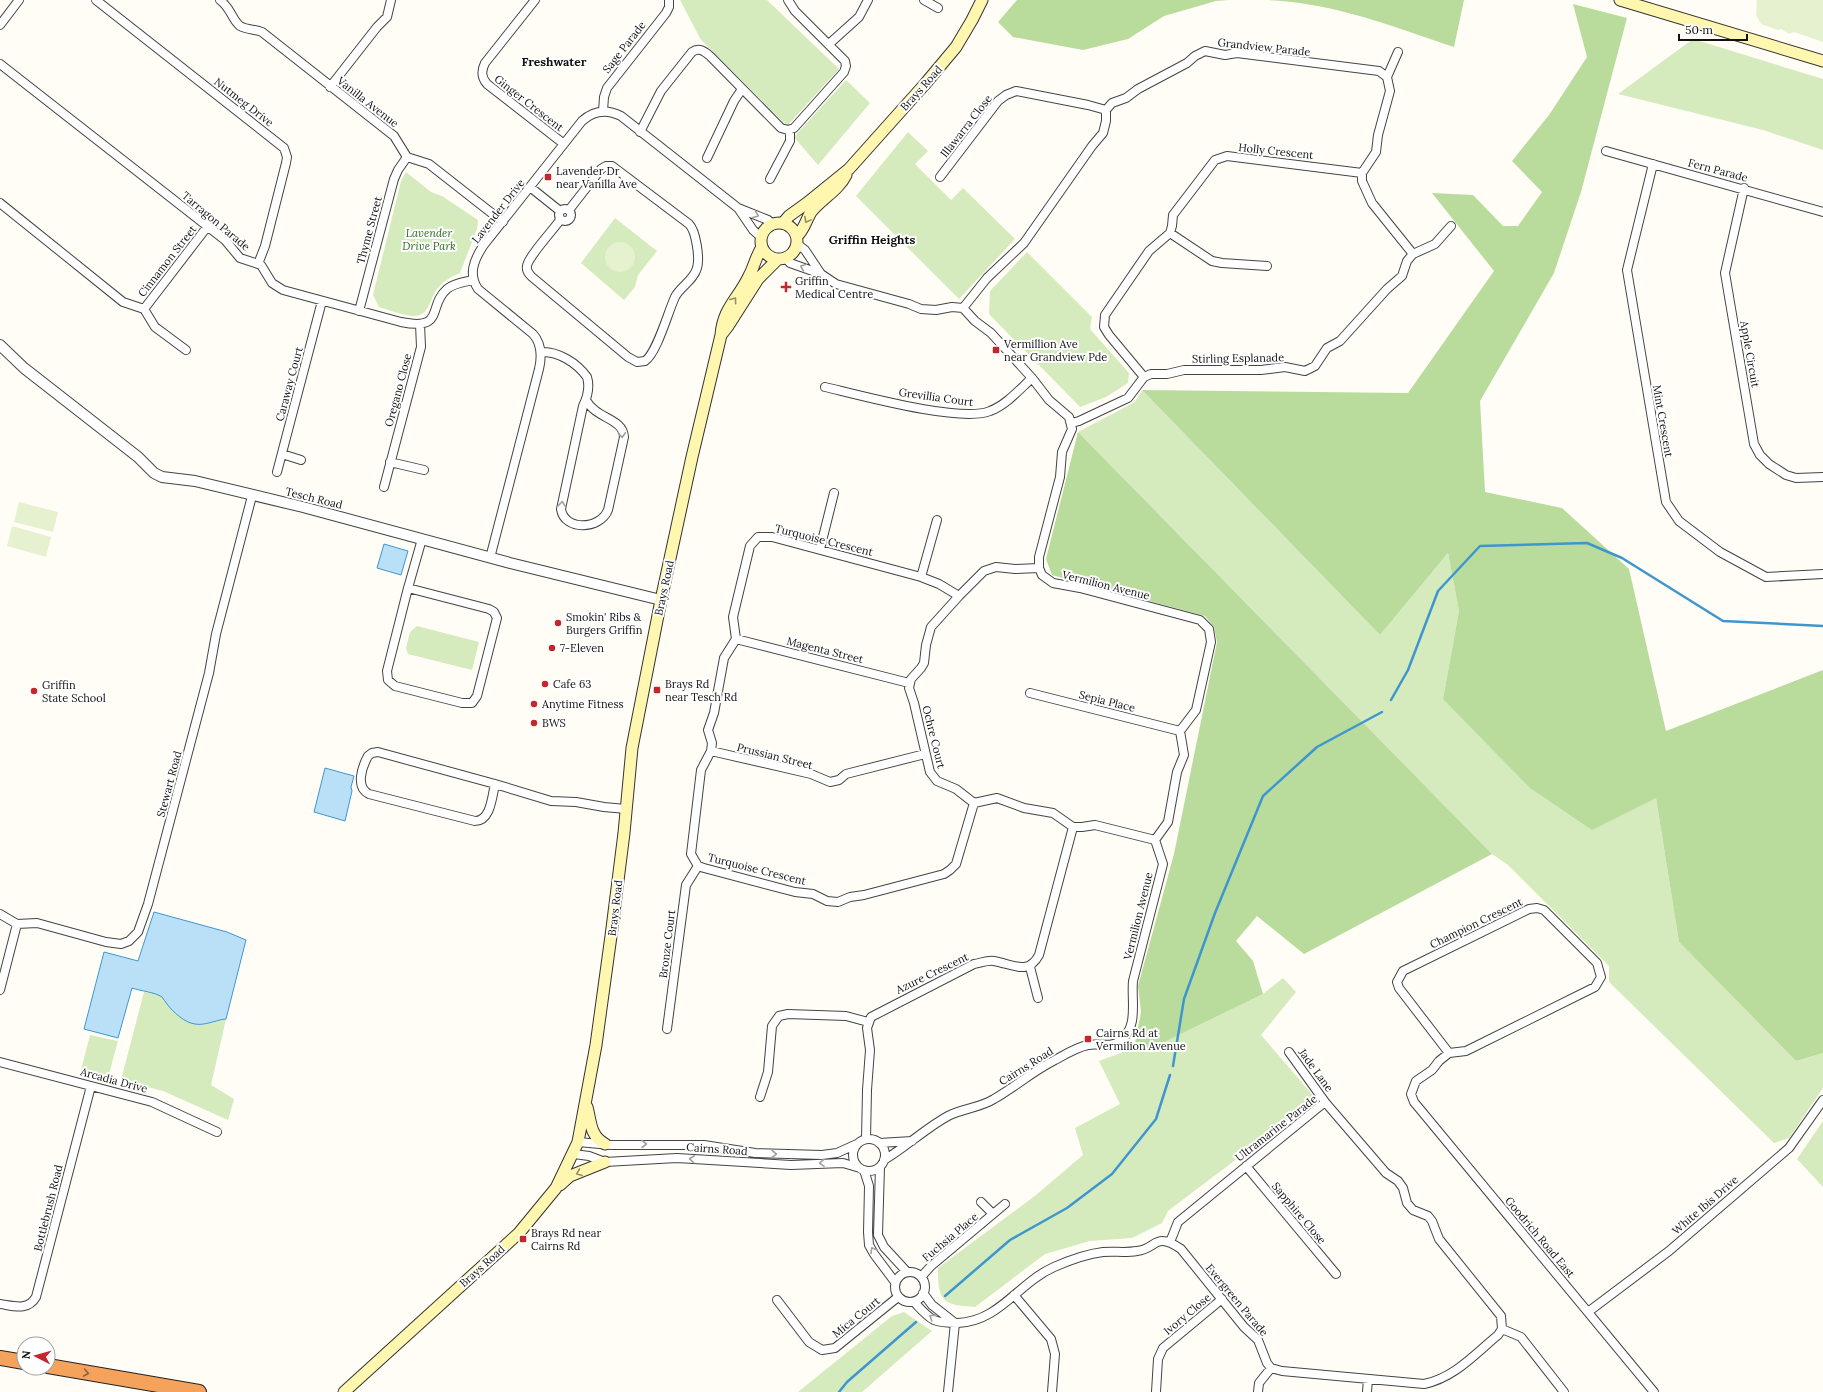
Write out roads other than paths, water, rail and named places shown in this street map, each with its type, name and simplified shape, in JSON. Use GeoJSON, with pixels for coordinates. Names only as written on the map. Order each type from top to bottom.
{"type":"FeatureCollection","features":[{"type":"Feature","properties":{"kind":"highway"},"geometry":{"type":"LineString","coordinates":[[0,1358],[16,1361]]}},
{"type":"Feature","properties":{"kind":"highway"},"geometry":{"type":"LineString","coordinates":[[56,1367],[199,1392]]}},
{"type":"Feature","properties":{"kind":"main road","name":"Brays Road"},"geometry":{"type":"LineString","coordinates":[[778,224],[807,204],[849,169],[942,64],[964,33],[982,0]]}},
{"type":"Feature","properties":{"kind":"main road"},"geometry":{"type":"LineString","coordinates":[[1620,0],[1823,60]]}},
{"type":"Feature","properties":{"kind":"main road","name":"Brays Road"},"geometry":{"type":"LineString","coordinates":[[797,240],[810,213],[842,182],[849,169]]}},
{"type":"Feature","properties":{"kind":"main road"},"geometry":{"type":"LineString","coordinates":[[778,224],[792,228],[797,240],[793,253],[782,259],[769,256],[762,243],[764,232],[778,224]]}},
{"type":"Feature","properties":{"kind":"main road","name":"Brays Road"},"geometry":{"type":"LineString","coordinates":[[344,1392],[519,1233],[556,1188],[574,1154],[586,1105],[611,936],[632,748],[661,600],[692,457],[721,335],[724,315],[745,284],[762,243]]}},
{"type":"Feature","properties":{"kind":"main road","name":"Brays Road"},"geometry":{"type":"LineString","coordinates":[[721,335],[758,279],[782,259]]}},
{"type":"Feature","properties":{"kind":"main road"},"geometry":{"type":"LineString","coordinates":[[586,1105],[593,1132],[597,1140],[605,1144]]}},
{"type":"Feature","properties":{"kind":"main road"},"geometry":{"type":"LineString","coordinates":[[556,1188],[570,1176],[605,1162]]}},
{"type":"Feature","properties":{"kind":"street"},"geometry":{"type":"LineString","coordinates":[[0,24],[19,0]]}},
{"type":"Feature","properties":{"kind":"street","name":"Nutmeg Drive"},"geometry":{"type":"LineString","coordinates":[[96,0],[284,148],[286,154],[286,164],[265,246],[258,264]]}},
{"type":"Feature","properties":{"kind":"street","name":"Vanilla Avenue"},"geometry":{"type":"LineString","coordinates":[[220,0],[229,8],[238,24],[246,28],[262,32],[394,136],[407,157]]}},
{"type":"Feature","properties":{"kind":"street"},"geometry":{"type":"LineString","coordinates":[[330,87],[385,19],[391,0]]}},
{"type":"Feature","properties":{"kind":"street","name":"Ginger Crescent"},"geometry":{"type":"LineString","coordinates":[[535,0],[485,64],[483,68],[483,76],[487,84],[564,144]]}},
{"type":"Feature","properties":{"kind":"street","name":"Sage Parade"},"geometry":{"type":"LineString","coordinates":[[603,111],[604,97],[607,88],[666,13],[669,7],[669,0]]}},
{"type":"Feature","properties":{"kind":"street"},"geometry":{"type":"LineString","coordinates":[[640,132],[661,91],[694,50],[703,51],[710,56],[781,128],[790,130],[797,125],[845,70],[846,66],[845,61],[795,11],[788,0]]}},
{"type":"Feature","properties":{"kind":"street"},"geometry":{"type":"LineString","coordinates":[[829,44],[858,17],[868,0]]}},
{"type":"Feature","properties":{"kind":"street"},"geometry":{"type":"LineString","coordinates":[[924,0],[938,8]]}},
{"type":"Feature","properties":{"kind":"street","name":"Grandview Parade"},"geometry":{"type":"LineString","coordinates":[[1106,110],[1112,103],[1126,98],[1138,89],[1187,63],[1195,56],[1205,51],[1225,55],[1238,53],[1379,71],[1387,77]]}},
{"type":"Feature","properties":{"kind":"street"},"geometry":{"type":"LineString","coordinates":[[1398,52],[1387,77],[1390,91],[1376,152],[1362,173],[1362,181],[1372,203],[1413,254],[1435,244],[1451,226]]}},
{"type":"Feature","properties":{"kind":"street","name":"Tarragon Parade"},"geometry":{"type":"LineString","coordinates":[[0,64],[228,243],[240,258],[258,264]]}},
{"type":"Feature","properties":{"kind":"street"},"geometry":{"type":"LineString","coordinates":[[707,158],[734,101],[742,89]]}},
{"type":"Feature","properties":{"kind":"street","name":"Illawarra Close"},"geometry":{"type":"LineString","coordinates":[[940,177],[998,101],[1006,95],[1016,91],[1106,110]]}},
{"type":"Feature","properties":{"kind":"street"},"geometry":{"type":"LineString","coordinates":[[963,308],[987,278],[1024,243],[1092,146],[1103,133],[1106,121],[1106,110]]}},
{"type":"Feature","properties":{"kind":"street"},"geometry":{"type":"LineString","coordinates":[[603,111],[621,116],[738,208],[778,224]]}},
{"type":"Feature","properties":{"kind":"street","name":"Lavender Drive"},"geometry":{"type":"LineString","coordinates":[[473,280],[472,270],[475,260],[483,246],[586,117],[595,112],[603,111]]}},
{"type":"Feature","properties":{"kind":"street"},"geometry":{"type":"LineString","coordinates":[[770,179],[790,142],[790,130]]}},
{"type":"Feature","properties":{"kind":"street","name":"Fern Parade"},"geometry":{"type":"LineString","coordinates":[[1606,151],[1744,188],[1823,212]]}},
{"type":"Feature","properties":{"kind":"street","name":"Holly Crescent"},"geometry":{"type":"LineString","coordinates":[[1170,233],[1174,215],[1215,160],[1227,156],[1362,173]]}},
{"type":"Feature","properties":{"kind":"street"},"geometry":{"type":"LineString","coordinates":[[407,157],[429,164],[503,222]]}},
{"type":"Feature","properties":{"kind":"street","name":"Thyme Street"},"geometry":{"type":"LineString","coordinates":[[359,311],[394,179],[407,157]]}},
{"type":"Feature","properties":{"kind":"street","name":"Mint Crescent"},"geometry":{"type":"LineString","coordinates":[[1653,164],[1627,270],[1666,502],[1679,521],[1720,552],[1766,577],[1823,574]]}},
{"type":"Feature","properties":{"kind":"street"},"geometry":{"type":"LineString","coordinates":[[560,220],[530,259],[527,267],[528,271],[532,277],[628,358],[637,362],[647,359],[653,351],[676,296],[696,271],[698,263],[694,230],[612,166],[606,166],[601,169],[568,210]]}},
{"type":"Feature","properties":{"kind":"street"},"geometry":{"type":"LineString","coordinates":[[530,187],[560,211]]}},
{"type":"Feature","properties":{"kind":"street","name":"Apple Circuit"},"geometry":{"type":"LineString","coordinates":[[1744,188],[1725,273],[1754,444],[1760,455],[1786,475],[1796,478],[1823,477]]}},
{"type":"Feature","properties":{"kind":"street"},"geometry":{"type":"LineString","coordinates":[[0,203],[123,302],[144,309],[155,327],[186,350]]}},
{"type":"Feature","properties":{"kind":"street"},"geometry":{"type":"LineString","coordinates":[[563,208],[568,210],[571,215],[570,219],[566,221],[560,220],[558,216],[560,211],[563,208]]}},
{"type":"Feature","properties":{"kind":"street"},"geometry":{"type":"LineString","coordinates":[[738,208],[762,243]]}},
{"type":"Feature","properties":{"kind":"street","name":"Cinnamon Street"},"geometry":{"type":"LineString","coordinates":[[144,309],[208,227]]}},
{"type":"Feature","properties":{"kind":"street"},"geometry":{"type":"LineString","coordinates":[[1072,423],[1128,398],[1144,377],[1109,335],[1104,327],[1105,315],[1149,251],[1170,233],[1212,261],[1267,266]]}},
{"type":"Feature","properties":{"kind":"street"},"geometry":{"type":"LineString","coordinates":[[797,240],[821,274],[832,283],[922,309],[936,310],[952,306],[963,308],[974,321],[991,333],[1032,378],[1049,400],[1065,412],[1072,423],[1071,436],[1062,452],[1060,477],[1039,557],[1039,568],[1015,569],[996,567],[989,568],[984,571],[931,627],[927,639],[924,663],[909,683]]}},
{"type":"Feature","properties":{"kind":"street","name":"Stirling Esplanade"},"geometry":{"type":"LineString","coordinates":[[1144,377],[1151,374],[1167,374],[1184,370],[1261,370],[1285,367],[1305,371],[1315,366],[1327,348],[1340,341],[1387,289],[1402,276],[1407,262],[1413,254]]}},
{"type":"Feature","properties":{"kind":"street"},"geometry":{"type":"LineString","coordinates":[[782,259],[821,274]]}},
{"type":"Feature","properties":{"kind":"street"},"geometry":{"type":"LineString","coordinates":[[258,264],[263,268],[272,283],[279,288],[401,322],[420,324],[425,323],[432,317],[441,296],[447,288],[473,280],[482,292],[534,334],[539,342],[541,352],[539,369],[490,558]]}},
{"type":"Feature","properties":{"kind":"street","name":"Caraway Court"},"geometry":{"type":"LineString","coordinates":[[277,472],[322,300]]}},
{"type":"Feature","properties":{"kind":"street","name":"Oregano Close"},"geometry":{"type":"LineString","coordinates":[[384,487],[421,347],[420,324]]}},
{"type":"Feature","properties":{"kind":"street","name":"Tesch Road"},"geometry":{"type":"LineString","coordinates":[[0,345],[24,368],[138,457],[154,473],[166,477],[195,481],[252,496],[303,507],[490,558],[661,600]]}},
{"type":"Feature","properties":{"kind":"street"},"geometry":{"type":"LineString","coordinates":[[541,352],[550,351],[559,354],[585,374],[588,384],[586,400],[582,406],[561,509],[566,520],[588,526],[602,520],[608,510],[624,436],[623,430],[619,424],[595,412],[586,400]]}},
{"type":"Feature","properties":{"kind":"street","name":"Grevillia Court"},"geometry":{"type":"LineString","coordinates":[[825,387],[906,405],[975,414],[998,408],[1032,378]]}},
{"type":"Feature","properties":{"kind":"street"},"geometry":{"type":"LineString","coordinates":[[580,420],[595,412]]}},
{"type":"Feature","properties":{"kind":"street"},"geometry":{"type":"LineString","coordinates":[[282,454],[301,460]]}},
{"type":"Feature","properties":{"kind":"street"},"geometry":{"type":"LineString","coordinates":[[390,462],[424,470]]}},
{"type":"Feature","properties":{"kind":"street"},"geometry":{"type":"LineString","coordinates":[[820,549],[834,494]]}},
{"type":"Feature","properties":{"kind":"street","name":"Stewart Road"},"geometry":{"type":"LineString","coordinates":[[17,924],[37,923],[115,944],[129,941],[138,932],[148,904],[193,735],[209,673],[216,634],[252,496]]}},
{"type":"Feature","properties":{"kind":"street"},"geometry":{"type":"LineString","coordinates":[[921,577],[937,520]]}},
{"type":"Feature","properties":{"kind":"street","name":"Turquoise Crescent"},"geometry":{"type":"LineString","coordinates":[[736,639],[733,617],[750,546],[758,537],[772,537],[921,577],[939,584],[959,596]]}},
{"type":"Feature","properties":{"kind":"street"},"geometry":{"type":"LineString","coordinates":[[408,588],[489,609],[496,615],[496,624],[477,696],[472,703],[462,703],[395,686],[388,680],[387,671],[408,588],[422,539]]}},
{"type":"Feature","properties":{"kind":"street","name":"Vermilion Avenue"},"geometry":{"type":"LineString","coordinates":[[1039,568],[1042,575],[1053,583],[1080,588],[1200,620],[1209,629],[1211,642],[1196,710],[1180,731]]}},
{"type":"Feature","properties":{"kind":"street"},"geometry":{"type":"LineString","coordinates":[[711,751],[712,743],[708,730],[714,714],[724,658],[736,639]]}},
{"type":"Feature","properties":{"kind":"street","name":"Magenta Street"},"geometry":{"type":"LineString","coordinates":[[736,639],[909,683]]}},
{"type":"Feature","properties":{"kind":"street","name":"Ochre Court"},"geometry":{"type":"LineString","coordinates":[[909,683],[908,688],[914,703],[930,772],[937,781],[956,789],[974,803]]}},
{"type":"Feature","properties":{"kind":"street","name":"Sepia Place"},"geometry":{"type":"LineString","coordinates":[[1030,693],[1180,731]]}},
{"type":"Feature","properties":{"kind":"street"},"geometry":{"type":"LineString","coordinates":[[974,803],[997,798],[1024,808],[1053,813],[1073,827],[1082,827],[1095,824],[1155,840],[1168,822],[1177,772],[1184,755],[1180,731]]}},
{"type":"Feature","properties":{"kind":"street","name":"Turquoise Crescent"},"geometry":{"type":"LineString","coordinates":[[711,751],[701,770],[692,842],[691,854],[698,866],[795,892],[813,894],[827,901],[838,902],[850,897],[872,893],[944,874],[956,864],[974,803]]}},
{"type":"Feature","properties":{"kind":"street","name":"Prussian Street"},"geometry":{"type":"LineString","coordinates":[[711,751],[811,774],[830,782],[839,780],[846,774],[925,754]]}},
{"type":"Feature","properties":{"kind":"street"},"geometry":{"type":"LineString","coordinates":[[495,784],[486,815],[484,819],[477,821],[370,794],[364,790],[360,782],[367,758],[370,754],[375,752],[495,784],[551,801],[576,802],[600,807],[626,809]]}},
{"type":"Feature","properties":{"kind":"street"},"geometry":{"type":"LineString","coordinates":[[1038,998],[1030,967],[1039,955],[1073,827]]}},
{"type":"Feature","properties":{"kind":"street","name":"Vermilion Avenue"},"geometry":{"type":"LineString","coordinates":[[1130,1029],[1133,1012],[1131,995],[1133,981],[1163,864],[1155,840]]}},
{"type":"Feature","properties":{"kind":"street","name":"Bronze Court"},"geometry":{"type":"LineString","coordinates":[[667,1029],[686,885],[698,866]]}},
{"type":"Feature","properties":{"kind":"street","name":"Champion Crescent"},"geometry":{"type":"LineString","coordinates":[[1537,908],[1544,910],[1598,963],[1601,977],[1595,987],[1466,1051],[1449,1053],[1399,988],[1397,982],[1403,971],[1529,909],[1537,908]]}},
{"type":"Feature","properties":{"kind":"street"},"geometry":{"type":"LineString","coordinates":[[0,914],[17,924],[0,990]]}},
{"type":"Feature","properties":{"kind":"street","name":"Azure Crescent"},"geometry":{"type":"LineString","coordinates":[[868,1022],[871,1017],[884,1009],[974,964],[992,961],[1021,968],[1030,967]]}},
{"type":"Feature","properties":{"kind":"street"},"geometry":{"type":"LineString","coordinates":[[760,1097],[768,1072],[772,1026],[779,1016],[788,1014],[846,1016],[868,1022],[870,1050],[866,1090],[866,1139]]}},
{"type":"Feature","properties":{"kind":"street","name":"Cairns Road"},"geometry":{"type":"LineString","coordinates":[[882,1164],[948,1116],[993,1100],[1055,1060],[1088,1045],[1107,1046],[1121,1041],[1130,1029]]}},
{"type":"Feature","properties":{"kind":"street","name":"Jade Lane"},"geometry":{"type":"LineString","coordinates":[[1289,1052],[1325,1102]]}},
{"type":"Feature","properties":{"kind":"street","name":"Goodrich Road East"},"geometry":{"type":"LineString","coordinates":[[1449,1053],[1439,1061],[1432,1070],[1416,1081],[1411,1094],[1414,1102],[1654,1392]]}},
{"type":"Feature","properties":{"kind":"street","name":"Arcadia Drive"},"geometry":{"type":"LineString","coordinates":[[0,1062],[152,1102],[217,1132]]}},
{"type":"Feature","properties":{"kind":"street","name":"Bottlebrush Road"},"geometry":{"type":"LineString","coordinates":[[0,1304],[24,1307],[32,1302],[36,1297],[91,1086]]}},
{"type":"Feature","properties":{"kind":"street","name":"White Ibis Drive"},"geometry":{"type":"LineString","coordinates":[[1588,1312],[1670,1251],[1789,1148],[1823,1100]]}},
{"type":"Feature","properties":{"kind":"street","name":"Ultramarine Parade"},"geometry":{"type":"LineString","coordinates":[[1170,1242],[1178,1222],[1325,1102],[1386,1173],[1398,1180],[1403,1188],[1407,1203],[1413,1210],[1428,1216],[1432,1221],[1439,1239],[1501,1316],[1502,1329]]}},
{"type":"Feature","properties":{"kind":"street"},"geometry":{"type":"LineString","coordinates":[[895,1282],[900,1276],[907,1272],[914,1273],[921,1277],[924,1285],[923,1293],[918,1300],[914,1302],[905,1302],[898,1297],[895,1290],[895,1282],[869,1245],[869,1186],[862,1169],[854,1161],[853,1157],[855,1148],[866,1139],[879,1143],[913,1142]]}},
{"type":"Feature","properties":{"kind":"street","name":"Cairns Road"},"geometry":{"type":"LineString","coordinates":[[578,1142],[605,1144],[704,1145],[755,1153],[822,1155],[837,1153],[858,1144]]}},
{"type":"Feature","properties":{"kind":"street"},"geometry":{"type":"LineString","coordinates":[[879,1143],[884,1151],[878,1235],[884,1248],[907,1272]]}},
{"type":"Feature","properties":{"kind":"street","name":"Cairns Road"},"geometry":{"type":"LineString","coordinates":[[574,1154],[589,1156],[605,1162],[676,1158],[791,1165],[843,1163],[862,1169]]}},
{"type":"Feature","properties":{"kind":"street"},"geometry":{"type":"LineString","coordinates":[[862,1169],[873,1170],[882,1164]]}},
{"type":"Feature","properties":{"kind":"street","name":"Sapphire Close"},"geometry":{"type":"LineString","coordinates":[[1246,1166],[1336,1274]]}},
{"type":"Feature","properties":{"kind":"street","name":"Fuchsia Place"},"geometry":{"type":"LineString","coordinates":[[981,1202],[993,1214]]}},
{"type":"Feature","properties":{"kind":"street","name":"Fuchsia Place"},"geometry":{"type":"LineString","coordinates":[[921,1277],[931,1266],[1005,1204]]}},
{"type":"Feature","properties":{"kind":"street"},"geometry":{"type":"LineString","coordinates":[[914,1302],[934,1320],[955,1323],[972,1322],[989,1315],[1052,1268],[1077,1257],[1103,1252],[1140,1251],[1157,1241],[1170,1242]]}},
{"type":"Feature","properties":{"kind":"street","name":"Evergreen Parade"},"geometry":{"type":"LineString","coordinates":[[1170,1242],[1181,1249],[1244,1327],[1258,1340],[1267,1363],[1271,1368]]}},
{"type":"Feature","properties":{"kind":"street"},"geometry":{"type":"LineString","coordinates":[[923,1293],[932,1305],[955,1323]]}},
{"type":"Feature","properties":{"kind":"street"},"geometry":{"type":"LineString","coordinates":[[1014,1295],[1051,1339],[1055,1354],[1052,1392]]}},
{"type":"Feature","properties":{"kind":"street","name":"Mica Court"},"geometry":{"type":"LineString","coordinates":[[777,1300],[809,1342],[822,1350],[835,1348],[898,1297]]}},
{"type":"Feature","properties":{"kind":"street","name":"Ivory Close"},"geometry":{"type":"LineString","coordinates":[[1156,1392],[1158,1358],[1163,1348],[1222,1299]]}},
{"type":"Feature","properties":{"kind":"street"},"geometry":{"type":"LineString","coordinates":[[948,1392],[955,1323]]}},
{"type":"Feature","properties":{"kind":"street"},"geometry":{"type":"LineString","coordinates":[[1258,1392],[1259,1383],[1271,1368],[1282,1371],[1424,1384],[1438,1381],[1450,1375],[1498,1335],[1502,1329],[1521,1337],[1564,1392]]}},
{"type":"Feature","properties":{"kind":"street"},"geometry":{"type":"LineString","coordinates":[[1367,1392],[1368,1379]]}},
{"type":"Feature","properties":{"kind":"water"},"geometry":{"type":"Polygon","coordinates":[[[384,544],[408,551],[401,575],[377,568],[384,544]]]}},
{"type":"Feature","properties":{"kind":"water"},"geometry":{"type":"Polygon","coordinates":[[[325,768],[354,776],[345,821],[314,812],[325,768]]]}},
{"type":"Feature","properties":{"kind":"water"},"geometry":{"type":"Polygon","coordinates":[[[154,912],[227,932],[246,940],[226,1019],[203,1024],[191,1023],[176,1014],[162,997],[132,988],[118,1038],[84,1029],[104,952],[138,961],[154,912]]]}},
{"type":"Feature","properties":{"kind":"waterway"},"geometry":{"type":"LineString","coordinates":[[1391,700],[1408,670],[1438,591],[1480,546],[1587,543],[1622,558],[1723,621],[1823,626]]}},
{"type":"Feature","properties":{"kind":"waterway"},"geometry":{"type":"LineString","coordinates":[[1173,1066],[1184,999],[1215,913],[1263,796],[1317,747],[1382,712]]}},
{"type":"Feature","properties":{"kind":"waterway"},"geometry":{"type":"LineString","coordinates":[[945,1296],[1010,1240],[1067,1208],[1112,1174],[1156,1119],[1170,1075]]}},
{"type":"Feature","properties":{"kind":"waterway"},"geometry":{"type":"LineString","coordinates":[[839,1392],[847,1382],[916,1322]]}},
{"type":"Feature","properties":{"kind":"place","name":"Lavender Dr near Vanilla Ave"},"geometry":{"type":"Point","coordinates":[548,177]}},
{"type":"Feature","properties":{"kind":"place","name":"Griffin Medical Centre"},"geometry":{"type":"Point","coordinates":[786,287]}},
{"type":"Feature","properties":{"kind":"place","name":"Vermillion Ave near Grandview Pde"},"geometry":{"type":"Point","coordinates":[996,350]}},
{"type":"Feature","properties":{"kind":"place","name":"Smokin' Ribs & Burgers Griffin"},"geometry":{"type":"Point","coordinates":[558,623]}},
{"type":"Feature","properties":{"kind":"place","name":"7-Eleven"},"geometry":{"type":"Point","coordinates":[552,648]}},
{"type":"Feature","properties":{"kind":"place","name":"Cafe 63"},"geometry":{"type":"Point","coordinates":[545,684]}},
{"type":"Feature","properties":{"kind":"place","name":"Brays Rd near Tesch Rd"},"geometry":{"type":"Point","coordinates":[657,690]}},
{"type":"Feature","properties":{"kind":"place","name":"Griffin State School"},"geometry":{"type":"Point","coordinates":[34,691]}},
{"type":"Feature","properties":{"kind":"place","name":"Anytime Fitness"},"geometry":{"type":"Point","coordinates":[534,704]}},
{"type":"Feature","properties":{"kind":"place","name":"BWS"},"geometry":{"type":"Point","coordinates":[534,723]}},
{"type":"Feature","properties":{"kind":"place","name":"Cairns Rd at Vermilion Avenue"},"geometry":{"type":"Point","coordinates":[1088,1039]}},
{"type":"Feature","properties":{"kind":"place","name":"Brays Rd near Cairns Rd"},"geometry":{"type":"Point","coordinates":[523,1239]}},
{"type":"Feature","properties":{"kind":"district","name":"Freshwater"},"geometry":{"type":"Point","coordinates":[554,61]}},
{"type":"Feature","properties":{"kind":"district","name":"Griffin Heights"},"geometry":{"type":"Point","coordinates":[872,239]}},
{"type":"Feature","properties":{"kind":"park label","name":"Lavender Drive Park"},"geometry":{"type":"Point","coordinates":[429,239]}}]}
